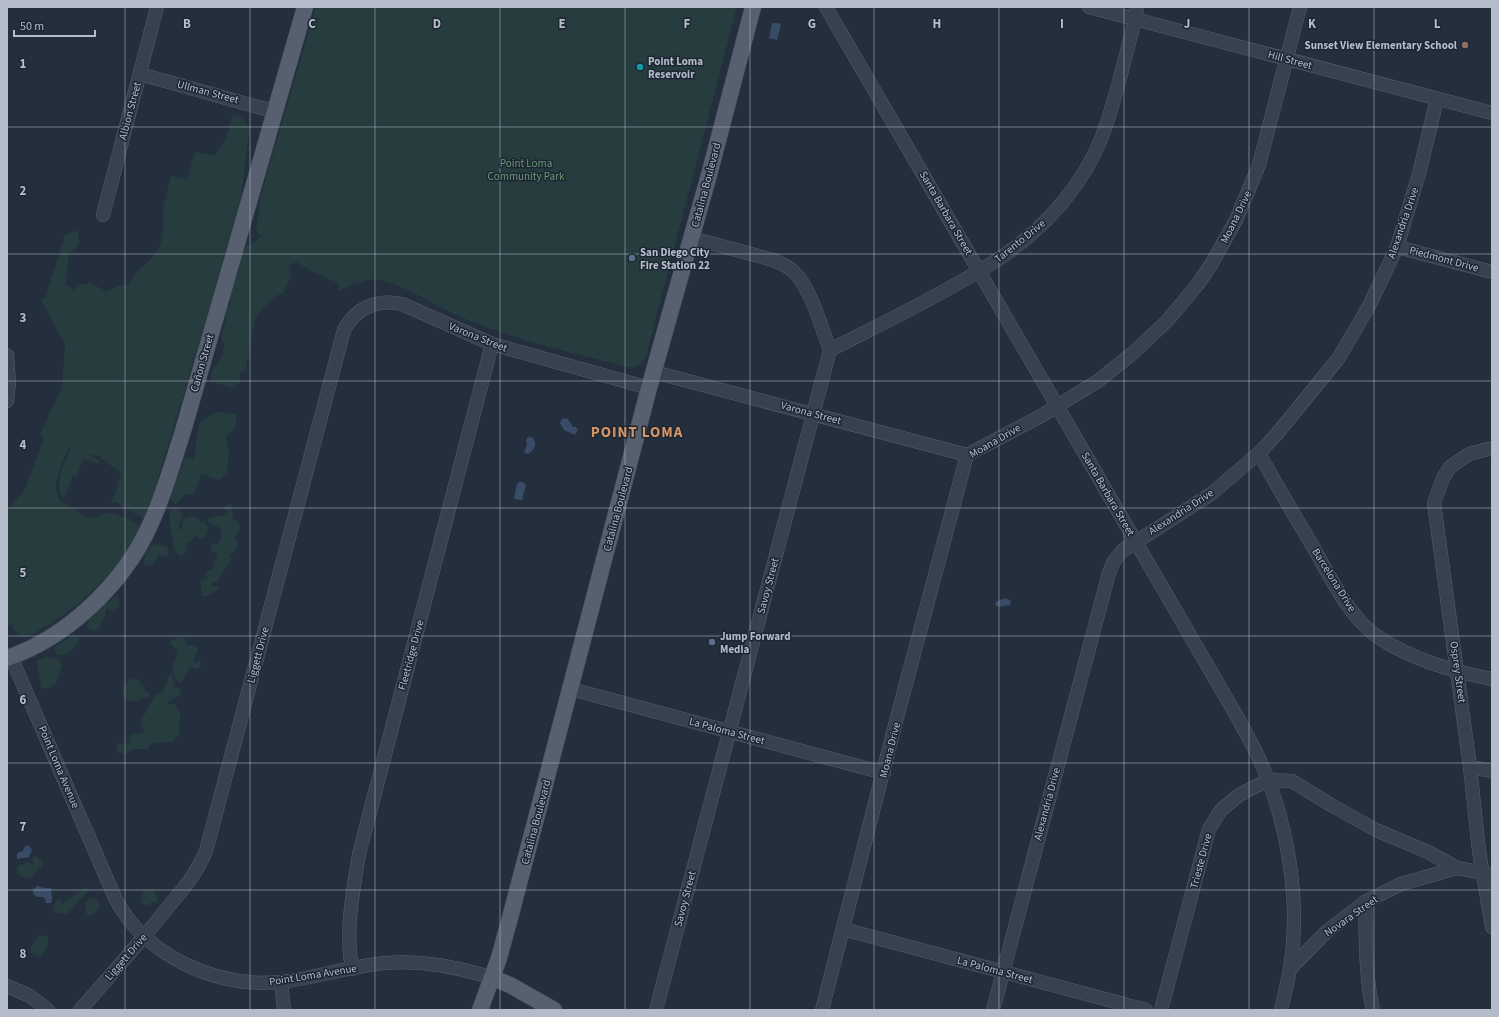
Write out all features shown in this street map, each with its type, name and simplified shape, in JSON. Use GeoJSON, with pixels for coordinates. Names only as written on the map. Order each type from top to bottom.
{"type":"FeatureCollection","features":[{"type":"Feature","properties":{"kind":"main road","name":"Cañon Street"},"geometry":{"type":"LineString","coordinates":[[9,658],[60,632],[100,597],[127,566],[150,526],[164,490],[183,431],[306,7]]}},
{"type":"Feature","properties":{"kind":"main road","name":"Catalina Boulevard"},"geometry":{"type":"LineString","coordinates":[[480,1010],[493,978],[505,936],[649,388],[692,238],[752,7]]}},
{"type":"Feature","properties":{"kind":"main road","name":"Point Loma Avenue"},"geometry":{"type":"LineString","coordinates":[[493,978],[525,993],[554,1010]]}},
{"type":"Feature","properties":{"kind":"street","name":"Albion Street"},"geometry":{"type":"LineString","coordinates":[[103,215],[158,7]]}},
{"type":"Feature","properties":{"kind":"street","name":"Santa Barbara Street"},"geometry":{"type":"LineString","coordinates":[[826,7],[1256,752],[1268,780],[1284,832],[1291,874],[1294,917],[1293,943],[1290,968],[1280,1010]]}},
{"type":"Feature","properties":{"kind":"street","name":"Hill Street"},"geometry":{"type":"LineString","coordinates":[[1089,7],[1136,13],[1286,59],[1492,112]]}},
{"type":"Feature","properties":{"kind":"street","name":"Moana Drive"},"geometry":{"type":"LineString","coordinates":[[822,1010],[884,773],[895,725],[967,455],[1057,406],[1098,381],[1133,353],[1167,321],[1198,284],[1212,263],[1239,213],[1259,165],[1300,7]]}},
{"type":"Feature","properties":{"kind":"street","name":"Tarento Drive"},"geometry":{"type":"LineString","coordinates":[[830,350],[910,310],[979,271],[1010,252],[1033,234],[1051,216],[1067,197],[1085,171],[1101,140],[1112,109],[1136,13]]}},
{"type":"Feature","properties":{"kind":"street","name":"Ullman Street"},"geometry":{"type":"LineString","coordinates":[[140,74],[276,112]]}},
{"type":"Feature","properties":{"kind":"street","name":"Alexandria Drive"},"geometry":{"type":"LineString","coordinates":[[993,1010],[1109,573],[1114,561],[1122,551],[1135,542],[1211,494],[1259,453],[1276,435],[1338,359],[1369,306],[1397,247],[1419,174],[1437,99]]}},
{"type":"Feature","properties":{"kind":"street"},"geometry":{"type":"LineString","coordinates":[[692,238],[773,260],[785,265],[796,274],[806,289],[830,350]]}},
{"type":"Feature","properties":{"kind":"street","name":"Piedmont Drive"},"geometry":{"type":"LineString","coordinates":[[1397,247],[1492,272]]}},
{"type":"Feature","properties":{"kind":"street","name":"Liggett Drive"},"geometry":{"type":"LineString","coordinates":[[80,1010],[145,936],[193,877],[200,865],[206,851],[344,330],[353,316],[368,305],[380,302],[402,304]]}},
{"type":"Feature","properties":{"kind":"street","name":"Varona Street"},"geometry":{"type":"LineString","coordinates":[[402,304],[492,344],[649,388]]}},
{"type":"Feature","properties":{"kind":"street","name":"Fleetridge Drive"},"geometry":{"type":"LineString","coordinates":[[352,969],[349,954],[350,907],[359,854],[492,344]]}},
{"type":"Feature","properties":{"kind":"street","name":"Savoy Street"},"geometry":{"type":"LineString","coordinates":[[656,1010],[728,731],[830,350]]}},
{"type":"Feature","properties":{"kind":"street"},"geometry":{"type":"LineString","coordinates":[[7,355],[9,374],[7,401]]}},
{"type":"Feature","properties":{"kind":"street","name":"Varona Street"},"geometry":{"type":"LineString","coordinates":[[654,372],[967,455]]}},
{"type":"Feature","properties":{"kind":"street","name":"Osprey Street"},"geometry":{"type":"LineString","coordinates":[[1492,448],[1469,454],[1450,467],[1443,478],[1434,503],[1458,672],[1479,851],[1488,873],[1492,927]]}},
{"type":"Feature","properties":{"kind":"street","name":"Barcelona Drive"},"geometry":{"type":"LineString","coordinates":[[1259,453],[1340,593],[1357,617],[1380,639],[1403,651],[1458,672],[1492,679]]}},
{"type":"Feature","properties":{"kind":"street","name":"Point Loma Avenue"},"geometry":{"type":"LineString","coordinates":[[9,658],[112,892],[123,912],[145,936],[176,959],[204,972],[240,981],[281,982],[386,963],[431,963],[462,969],[493,978]]}},
{"type":"Feature","properties":{"kind":"street","name":"La Paloma Street"},"geometry":{"type":"LineString","coordinates":[[571,689],[884,773]]}},
{"type":"Feature","properties":{"kind":"street"},"geometry":{"type":"LineString","coordinates":[[1470,767],[1492,771]]}},
{"type":"Feature","properties":{"kind":"street","name":"Trieste Drive"},"geometry":{"type":"LineString","coordinates":[[1161,1010],[1209,829],[1220,810],[1239,795],[1268,780],[1292,781],[1376,830],[1428,852],[1457,868]]}},
{"type":"Feature","properties":{"kind":"street","name":"Novara Street"},"geometry":{"type":"LineString","coordinates":[[1290,968],[1326,932],[1366,902],[1401,884],[1457,868],[1488,873]]}},
{"type":"Feature","properties":{"kind":"street"},"geometry":{"type":"LineString","coordinates":[[1366,902],[1368,970],[1370,997],[1373,1010]]}},
{"type":"Feature","properties":{"kind":"street","name":"La Paloma Street"},"geometry":{"type":"LineString","coordinates":[[843,930],[1146,1010]]}},
{"type":"Feature","properties":{"kind":"street"},"geometry":{"type":"LineString","coordinates":[[281,982],[284,1010]]}},
{"type":"Feature","properties":{"kind":"street"},"geometry":{"type":"LineString","coordinates":[[7,986],[30,996],[48,1010]]}},
{"type":"Feature","properties":{"kind":"green space","name":"Point Loma Community Park"},"geometry":{"type":"Polygon","coordinates":[[[316,7],[737,7],[646,356],[640,364],[633,367],[626,367],[511,336],[466,319],[401,287],[376,280],[366,280],[358,284],[351,280],[354,284],[339,291],[338,283],[311,271],[297,262],[289,265],[291,274],[284,293],[275,296],[256,316],[245,371],[239,372],[241,381],[233,388],[211,382],[212,373],[221,358],[225,346],[221,339],[226,320],[226,312],[231,302],[231,292],[240,266],[244,245],[253,244],[261,236],[256,231],[261,194],[316,7]]]}},
{"type":"Feature","properties":{"kind":"green space"},"geometry":{"type":"Polygon","coordinates":[[[233,114],[243,118],[246,124],[250,125],[241,197],[209,310],[151,502],[148,505],[149,508],[144,518],[122,507],[118,502],[111,502],[115,495],[121,473],[98,456],[90,454],[100,461],[98,464],[83,459],[77,476],[73,475],[64,499],[59,487],[59,480],[71,448],[69,447],[56,482],[57,496],[61,501],[87,518],[110,513],[130,520],[141,528],[115,567],[92,592],[53,622],[24,638],[16,632],[12,625],[7,625],[7,511],[25,489],[43,442],[43,435],[40,434],[62,388],[65,344],[41,300],[46,296],[65,235],[78,230],[79,244],[68,255],[66,285],[74,290],[78,285],[88,284],[90,282],[106,292],[119,286],[129,284],[157,251],[160,245],[163,229],[162,213],[171,176],[187,180],[195,152],[215,156],[225,140],[233,114]]]}},
{"type":"Feature","properties":{"kind":"green space"},"geometry":{"type":"Polygon","coordinates":[[[217,412],[236,414],[236,426],[226,437],[229,454],[226,473],[220,480],[201,474],[194,494],[185,494],[175,505],[170,498],[185,458],[194,459],[199,423],[217,412]]]}},
{"type":"Feature","properties":{"kind":"green space"},"geometry":{"type":"Polygon","coordinates":[[[227,504],[232,505],[233,518],[240,525],[239,531],[234,537],[237,541],[236,547],[233,554],[229,555],[231,559],[218,580],[212,583],[213,586],[219,586],[219,589],[208,596],[202,596],[200,582],[207,578],[206,574],[208,570],[212,570],[215,559],[218,555],[211,550],[211,543],[217,544],[221,539],[221,528],[209,523],[209,517],[221,516],[228,512],[223,509],[227,504]]]}},
{"type":"Feature","properties":{"kind":"green space"},"geometry":{"type":"Polygon","coordinates":[[[172,508],[176,508],[183,514],[178,530],[183,528],[182,523],[185,518],[192,516],[198,518],[199,522],[205,523],[208,529],[206,535],[202,539],[195,536],[191,542],[186,544],[187,548],[185,554],[180,556],[174,549],[173,544],[170,518],[172,508]]]}},
{"type":"Feature","properties":{"kind":"green space"},"geometry":{"type":"Polygon","coordinates":[[[153,544],[166,546],[169,552],[167,557],[158,554],[156,560],[151,565],[145,565],[145,556],[153,544]]]}},
{"type":"Feature","properties":{"kind":"green space"},"geometry":{"type":"Polygon","coordinates":[[[118,596],[119,604],[122,605],[113,610],[107,608],[101,625],[95,631],[90,630],[87,625],[89,619],[95,616],[97,611],[101,609],[105,603],[109,603],[112,598],[118,596]]]}},
{"type":"Feature","properties":{"kind":"green space"},"geometry":{"type":"Polygon","coordinates":[[[72,636],[78,638],[79,642],[64,655],[57,655],[54,647],[72,636]]]}},
{"type":"Feature","properties":{"kind":"green space"},"geometry":{"type":"Polygon","coordinates":[[[179,636],[185,638],[187,646],[194,645],[198,647],[194,661],[197,663],[199,660],[201,661],[201,666],[196,669],[190,666],[183,680],[178,683],[174,676],[173,668],[174,660],[178,653],[170,642],[179,636]]]}},
{"type":"Feature","properties":{"kind":"green space"},"geometry":{"type":"Polygon","coordinates":[[[46,657],[59,659],[62,665],[55,683],[45,689],[41,688],[37,661],[46,657]]]}},
{"type":"Feature","properties":{"kind":"green space"},"geometry":{"type":"Polygon","coordinates":[[[172,674],[174,687],[181,689],[180,695],[167,702],[167,704],[175,704],[180,713],[179,734],[173,742],[151,743],[148,749],[132,749],[124,755],[117,751],[117,743],[129,744],[131,734],[144,733],[141,721],[155,695],[164,691],[169,675],[172,674]]]}},
{"type":"Feature","properties":{"kind":"green space"},"geometry":{"type":"Polygon","coordinates":[[[137,679],[144,687],[145,691],[149,693],[150,695],[148,698],[130,701],[123,697],[123,686],[129,680],[137,679]]]}},
{"type":"Feature","properties":{"kind":"green space"},"geometry":{"type":"Polygon","coordinates":[[[35,856],[43,863],[42,866],[30,878],[24,878],[17,873],[17,867],[27,862],[34,864],[32,860],[35,856]]]}},
{"type":"Feature","properties":{"kind":"green space"},"geometry":{"type":"Polygon","coordinates":[[[85,887],[89,888],[88,891],[68,913],[62,914],[54,912],[53,907],[58,899],[63,904],[85,887]]]}},
{"type":"Feature","properties":{"kind":"green space"},"geometry":{"type":"Polygon","coordinates":[[[148,889],[154,889],[153,892],[157,895],[157,902],[151,902],[149,905],[145,905],[141,902],[143,892],[148,889]]]}},
{"type":"Feature","properties":{"kind":"green space"},"geometry":{"type":"Polygon","coordinates":[[[89,898],[99,902],[99,908],[91,916],[87,915],[85,903],[89,898]]]}},
{"type":"Feature","properties":{"kind":"green space"},"geometry":{"type":"Polygon","coordinates":[[[39,935],[48,937],[48,943],[42,956],[36,956],[30,952],[31,946],[39,935]]]}},
{"type":"Feature","properties":{"kind":"water"},"geometry":{"type":"Polygon","coordinates":[[[772,23],[778,23],[781,25],[777,40],[769,38],[772,23]]]}},
{"type":"Feature","properties":{"kind":"water"},"geometry":{"type":"Polygon","coordinates":[[[562,419],[568,419],[573,427],[576,427],[578,430],[575,435],[564,430],[560,423],[562,419]]]}},
{"type":"Feature","properties":{"kind":"water"},"geometry":{"type":"Polygon","coordinates":[[[527,438],[533,438],[535,445],[534,449],[528,454],[524,452],[527,445],[527,438]]]}},
{"type":"Feature","properties":{"kind":"water"},"geometry":{"type":"Polygon","coordinates":[[[519,482],[523,482],[526,485],[522,500],[514,499],[517,484],[519,482]]]}},
{"type":"Feature","properties":{"kind":"water"},"geometry":{"type":"Polygon","coordinates":[[[1006,598],[1011,601],[1010,605],[997,607],[995,604],[997,601],[1006,598]]]}},
{"type":"Feature","properties":{"kind":"water"},"geometry":{"type":"Polygon","coordinates":[[[25,846],[29,846],[32,850],[29,857],[17,859],[17,853],[23,851],[25,846]]]}},
{"type":"Feature","properties":{"kind":"water"},"geometry":{"type":"Polygon","coordinates":[[[37,886],[51,888],[51,903],[46,903],[44,897],[38,897],[33,894],[33,890],[37,886]]]}},
{"type":"Feature","properties":{"kind":"place","name":"Sunset View Elementary School"},"geometry":{"type":"Point","coordinates":[1465,45]}},
{"type":"Feature","properties":{"kind":"place","name":"Point Loma Reservoir"},"geometry":{"type":"Point","coordinates":[640,67]}},
{"type":"Feature","properties":{"kind":"place","name":"San Diego City Fire Station 22"},"geometry":{"type":"Point","coordinates":[632,258]}},
{"type":"Feature","properties":{"kind":"place","name":"Jump Forward Media"},"geometry":{"type":"Point","coordinates":[712,642]}},
{"type":"Feature","properties":{"kind":"district","name":"POINT LOMA"},"geometry":{"type":"Point","coordinates":[637,432]}}]}
